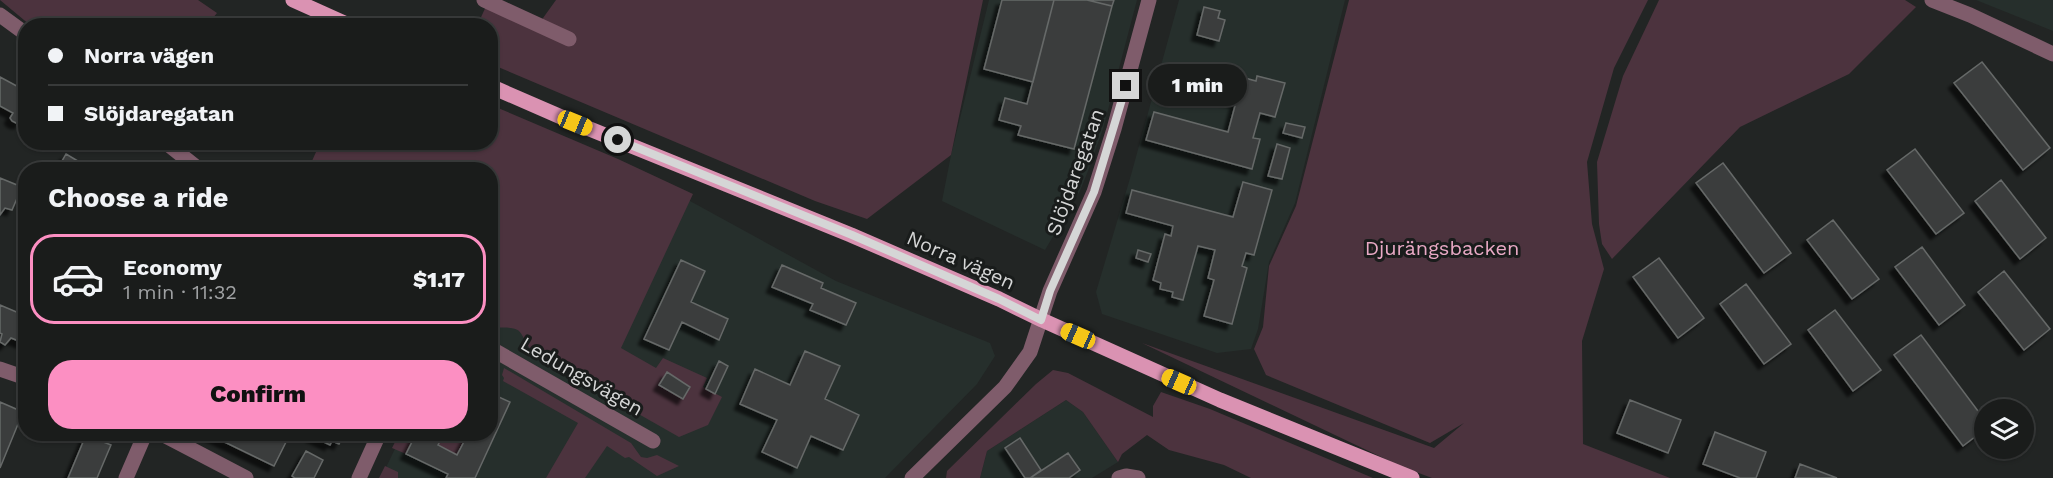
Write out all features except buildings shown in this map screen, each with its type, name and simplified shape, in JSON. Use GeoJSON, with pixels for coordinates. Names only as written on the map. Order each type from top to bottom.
{"type":"FeatureCollection","features":[{"type":"Feature","properties":{"kind":"main road"},"geometry":{"type":"LineString","coordinates":[[293,0],[333,18]]}},
{"type":"Feature","properties":{"kind":"main road","name":"Norra vägen"},"geometry":{"type":"LineString","coordinates":[[498,89],[852,235],[1220,400],[1412,478]]}},
{"type":"Feature","properties":{"kind":"street"},"geometry":{"type":"LineString","coordinates":[[484,0],[569,39]]}},
{"type":"Feature","properties":{"kind":"street","name":"Slöjdaregatan"},"geometry":{"type":"LineString","coordinates":[[913,478],[1005,387],[1030,352],[1050,291],[1094,192],[1114,129],[1149,0]]}},
{"type":"Feature","properties":{"kind":"street"},"geometry":{"type":"LineString","coordinates":[[1932,0],[2053,54]]}},
{"type":"Feature","properties":{"kind":"street"},"geometry":{"type":"LineString","coordinates":[[0,15],[18,28]]}},
{"type":"Feature","properties":{"kind":"street"},"geometry":{"type":"LineString","coordinates":[[175,150],[190,162]]}},
{"type":"Feature","properties":{"kind":"street","name":"Ledungsvägen"},"geometry":{"type":"LineString","coordinates":[[498,353],[653,441]]}},
{"type":"Feature","properties":{"kind":"street"},"geometry":{"type":"LineString","coordinates":[[0,369],[18,375]]}},
{"type":"Feature","properties":{"kind":"street"},"geometry":{"type":"LineString","coordinates":[[126,478],[142,441]]}},
{"type":"Feature","properties":{"kind":"street"},"geometry":{"type":"LineString","coordinates":[[175,441],[246,478]]}},
{"type":"Feature","properties":{"kind":"street"},"geometry":{"type":"LineString","coordinates":[[359,478],[377,441]]}},
{"type":"Feature","properties":{"kind":"street"},"geometry":{"type":"LineString","coordinates":[[1119,478],[1126,476],[1138,478]]}},
{"type":"Feature","properties":{"kind":"shaded area"},"geometry":{"type":"Polygon","coordinates":[[[989,0],[1137,0],[1103,129],[1088,171],[1080,191],[1045,250],[942,201],[989,0]]]}},
{"type":"Feature","properties":{"kind":"shaded area"},"geometry":{"type":"Polygon","coordinates":[[[1179,0],[1345,0],[1295,203],[1269,262],[1258,329],[1251,349],[1217,353],[1102,314],[1096,292],[1179,0]]]}},
{"type":"Feature","properties":{"kind":"shaded area"},"geometry":{"type":"Polygon","coordinates":[[[1976,0],[2053,0],[2053,31],[1976,0]]]}},
{"type":"Feature","properties":{"kind":"shaded area"},"geometry":{"type":"Polygon","coordinates":[[[498,144],[637,172],[836,281],[990,343],[995,356],[977,384],[885,478],[381,478],[399,441],[498,441],[498,162],[370,162],[442,150],[498,150],[498,144]]]}},
{"type":"Feature","properties":{"kind":"shaded area"},"geometry":{"type":"Polygon","coordinates":[[[1066,400],[1083,412],[1118,462],[1092,478],[980,478],[987,451],[1066,400]]]}},
{"type":"Feature","properties":{"kind":"green space"},"geometry":{"type":"Polygon","coordinates":[[[0,0],[198,0],[217,13],[213,18],[22,18],[0,0]]]}},
{"type":"Feature","properties":{"kind":"green space"},"geometry":{"type":"Polygon","coordinates":[[[556,0],[983,0],[951,155],[867,219],[815,201],[498,67],[498,18],[481,18],[488,2],[538,25],[556,0]]]}},
{"type":"Feature","properties":{"kind":"green space","name":"Djurängsbacken"},"geometry":{"type":"Polygon","coordinates":[[[1349,0],[1648,0],[1614,68],[1587,162],[1592,224],[1604,269],[1582,341],[1583,444],[1670,478],[1432,478],[1400,466],[1142,343],[1434,448],[1464,423],[1430,443],[1266,375],[1254,349],[1263,327],[1269,266],[1296,206],[1349,0]]]}},
{"type":"Feature","properties":{"kind":"green space"},"geometry":{"type":"Polygon","coordinates":[[[1659,0],[1905,0],[1916,7],[1849,74],[1740,127],[1612,259],[1602,244],[1597,162],[1623,76],[1659,0]]]}},
{"type":"Feature","properties":{"kind":"green space"},"geometry":{"type":"Polygon","coordinates":[[[498,108],[693,194],[621,348],[656,368],[663,358],[707,378],[703,387],[722,397],[708,425],[679,437],[535,355],[516,329],[498,328],[498,162],[312,162],[317,150],[498,150],[498,108]]]}},
{"type":"Feature","properties":{"kind":"green space"},"geometry":{"type":"Polygon","coordinates":[[[504,368],[631,443],[641,457],[657,455],[679,466],[657,476],[629,457],[625,458],[607,446],[585,478],[546,478],[578,423],[503,381],[504,368]]]}},
{"type":"Feature","properties":{"kind":"green space"},"geometry":{"type":"Polygon","coordinates":[[[1053,370],[1068,373],[1153,417],[1153,406],[1161,392],[1210,409],[1373,478],[1251,478],[1224,465],[1169,450],[1147,435],[1122,454],[1118,462],[1083,412],[1066,400],[987,451],[980,478],[946,478],[947,471],[1053,370]]]}},
{"type":"Feature","properties":{"kind":"green space"},"geometry":{"type":"Polygon","coordinates":[[[396,441],[412,441],[406,454],[392,448],[396,441]]]}},
{"type":"Feature","properties":{"kind":"green space"},"geometry":{"type":"Polygon","coordinates":[[[440,441],[464,441],[457,455],[438,445],[440,441]]]}},
{"type":"Feature","properties":{"kind":"green space"},"geometry":{"type":"Polygon","coordinates":[[[385,466],[398,472],[398,478],[379,478],[385,466]]]}},
{"type":"Feature","properties":{"kind":"route"},"geometry":{"type":"LineString","coordinates":[[618,140],[852,235],[999,299],[1041,320],[1050,291],[1094,192],[1126,86]]}}]}
